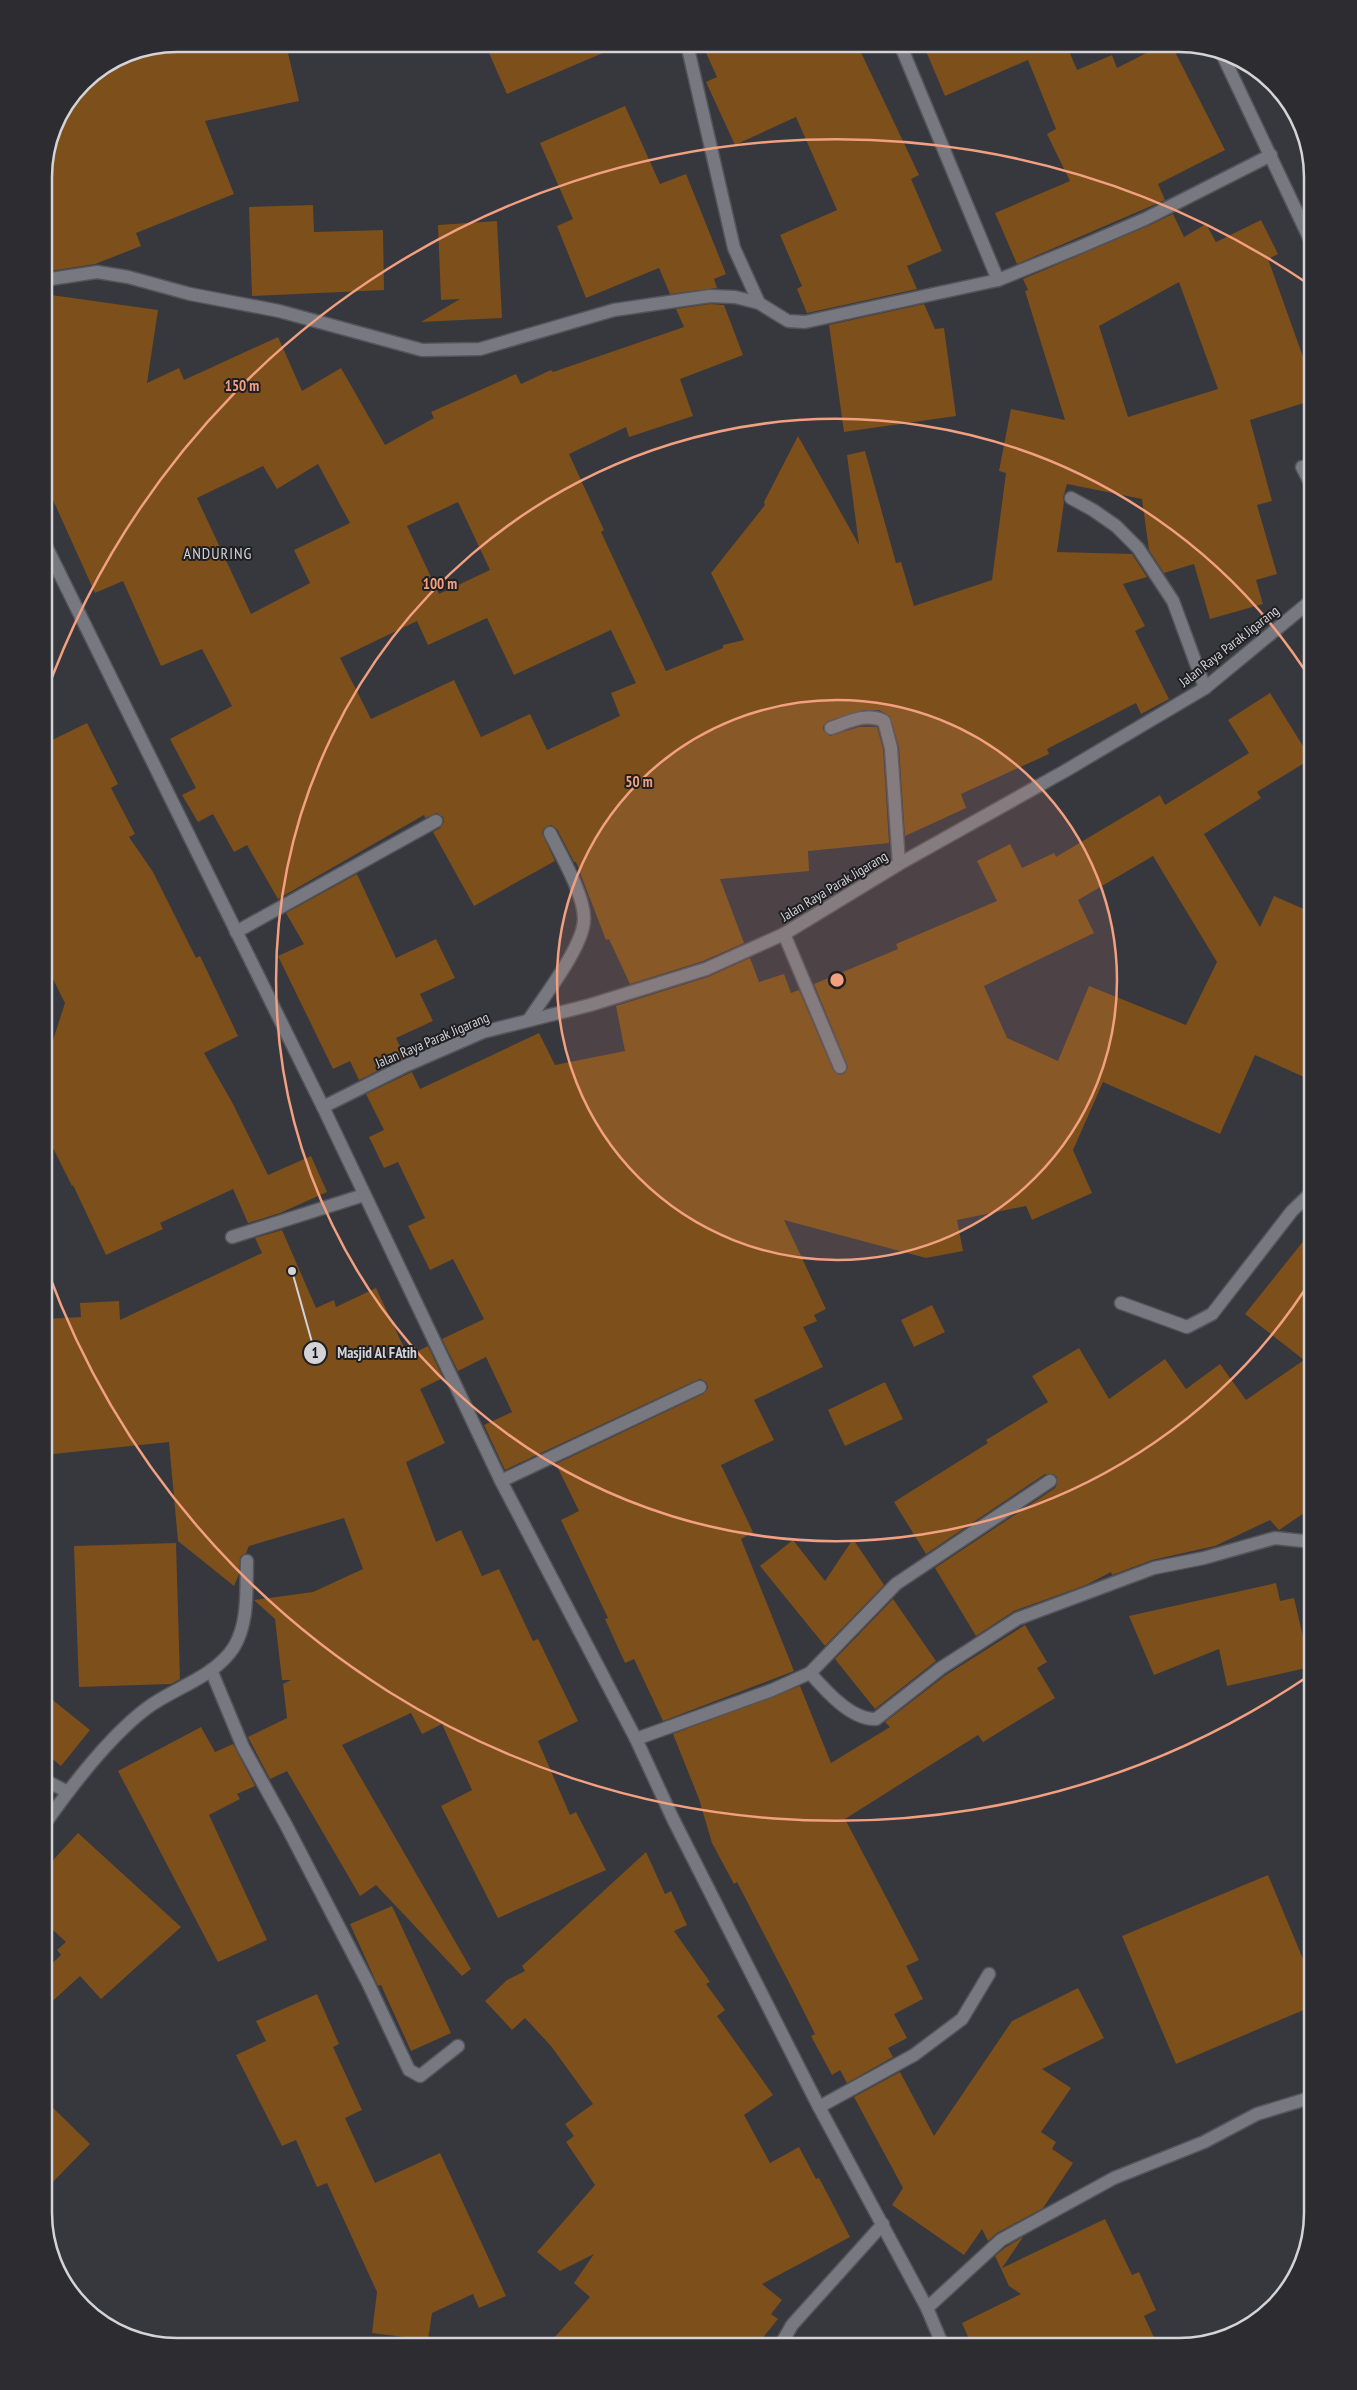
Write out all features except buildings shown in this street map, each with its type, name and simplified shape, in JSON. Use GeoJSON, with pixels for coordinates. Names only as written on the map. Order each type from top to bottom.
{"type":"FeatureCollection","features":[{"type":"Feature","properties":{"kind":"street"},"geometry":{"type":"LineString","coordinates":[[689,53],[734,248],[759,304]]}},
{"type":"Feature","properties":{"kind":"street"},"geometry":{"type":"LineString","coordinates":[[904,53],[998,280]]}},
{"type":"Feature","properties":{"kind":"street"},"geometry":{"type":"LineString","coordinates":[[1226,61],[1304,226]]}},
{"type":"Feature","properties":{"kind":"street"},"geometry":{"type":"LineString","coordinates":[[53,279],[98,272],[128,277],[190,294],[279,311],[422,350],[480,349],[614,310],[710,296],[735,297],[759,304],[788,320],[805,322],[998,280],[1145,218],[1271,155]]}},
{"type":"Feature","properties":{"kind":"street"},"geometry":{"type":"LineString","coordinates":[[1302,467],[1304,471]]}},
{"type":"Feature","properties":{"kind":"street"},"geometry":{"type":"LineString","coordinates":[[1071,498],[1108,521],[1138,548],[1173,601],[1205,688]]}},
{"type":"Feature","properties":{"kind":"street"},"geometry":{"type":"LineString","coordinates":[[53,560],[323,1107],[501,1481],[636,1739],[673,1819],[819,2106],[927,2308],[940,2338]]}},
{"type":"Feature","properties":{"kind":"street","name":"Jalan Raya Parak Jigarang"},"geometry":{"type":"LineString","coordinates":[[323,1107],[407,1065],[483,1032],[530,1018],[590,1005],[706,969],[784,934],[899,864],[1065,771],[1205,688],[1304,606]]}},
{"type":"Feature","properties":{"kind":"street"},"geometry":{"type":"LineString","coordinates":[[831,728],[865,716],[876,717],[884,721],[891,748],[899,864]]}},
{"type":"Feature","properties":{"kind":"street"},"geometry":{"type":"LineString","coordinates":[[236,932],[436,820]]}},
{"type":"Feature","properties":{"kind":"street"},"geometry":{"type":"LineString","coordinates":[[530,1018],[582,936],[584,917],[574,884],[550,833]]}},
{"type":"Feature","properties":{"kind":"street"},"geometry":{"type":"LineString","coordinates":[[784,934],[840,1067]]}},
{"type":"Feature","properties":{"kind":"street"},"geometry":{"type":"LineString","coordinates":[[232,1238],[364,1195]]}},
{"type":"Feature","properties":{"kind":"street"},"geometry":{"type":"LineString","coordinates":[[1121,1303],[1187,1327],[1196,1324],[1212,1314],[1292,1211],[1304,1200]]}},
{"type":"Feature","properties":{"kind":"street"},"geometry":{"type":"LineString","coordinates":[[501,1481],[700,1387]]}},
{"type":"Feature","properties":{"kind":"street"},"geometry":{"type":"LineString","coordinates":[[636,1739],[772,1690],[810,1673],[896,1584],[1050,1481]]}},
{"type":"Feature","properties":{"kind":"street"},"geometry":{"type":"LineString","coordinates":[[810,1673],[829,1695],[860,1716],[876,1719],[941,1668],[1017,1619],[1154,1568],[1204,1558],[1275,1538],[1304,1541]]}},
{"type":"Feature","properties":{"kind":"street"},"geometry":{"type":"LineString","coordinates":[[53,1813],[68,1792],[121,1732],[147,1707],[211,1670],[234,1647],[245,1618],[246,1561]]}},
{"type":"Feature","properties":{"kind":"street"},"geometry":{"type":"LineString","coordinates":[[211,1670],[243,1747],[345,1939],[409,2070],[420,2076],[458,2046]]}},
{"type":"Feature","properties":{"kind":"street"},"geometry":{"type":"LineString","coordinates":[[53,1784],[68,1792]]}},
{"type":"Feature","properties":{"kind":"street"},"geometry":{"type":"LineString","coordinates":[[819,2106],[914,2055],[962,2019],[989,1974]]}},
{"type":"Feature","properties":{"kind":"street"},"geometry":{"type":"LineString","coordinates":[[927,2308],[1001,2240],[1114,2178],[1204,2142],[1256,2114],[1304,2100]]}},
{"type":"Feature","properties":{"kind":"street"},"geometry":{"type":"LineString","coordinates":[[785,2338],[792,2325],[883,2224]]}},
{"type":"Feature","properties":{"kind":"place","name":"Masjid Al FAtih"},"geometry":{"type":"Point","coordinates":[292,1271]}},
{"type":"Feature","properties":{"kind":"district","name":"ANDURING"},"geometry":{"type":"Point","coordinates":[218,553]}}]}
